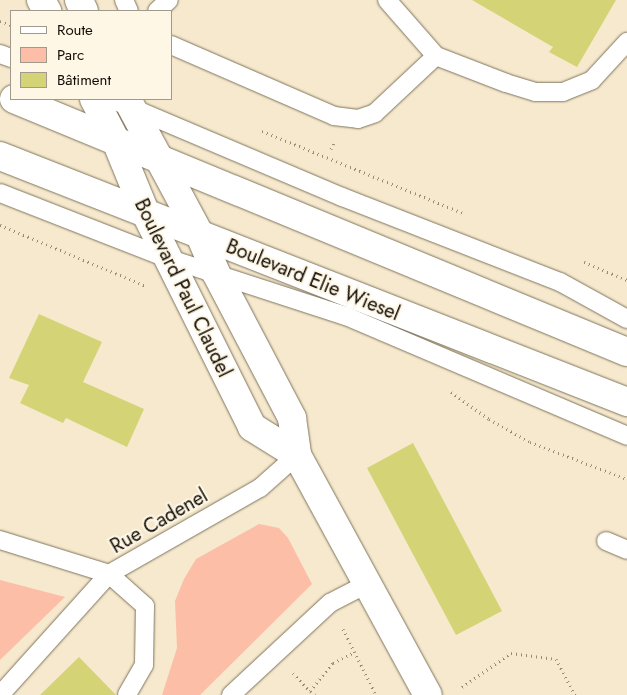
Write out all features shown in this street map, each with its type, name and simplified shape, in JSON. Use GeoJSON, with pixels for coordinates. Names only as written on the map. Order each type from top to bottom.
{"type":"FeatureCollection","features":[{"type":"Feature","properties":{"kind":"street"},"geometry":{"type":"LineString","coordinates":[[17,100],[627,352]]}},
{"type":"Feature","properties":{"kind":"street","name":"Boulevard Paul Claudel"},"geometry":{"type":"LineString","coordinates":[[95,100],[116,141],[146,214],[167,258],[252,427],[297,455]]}},
{"type":"Feature","properties":{"kind":"street","name":"Boulevard Paul Claudel"},"geometry":{"type":"LineString","coordinates":[[123,101],[200,235],[216,273],[292,418],[297,455],[428,695]]}},
{"type":"Feature","properties":{"kind":"street","name":"Boulevard Elie Wiesel"},"geometry":{"type":"LineString","coordinates":[[0,156],[606,396],[627,402]]}},
{"type":"Feature","properties":{"kind":"lane"},"geometry":{"type":"LineString","coordinates":[[158,10],[169,0]]}},
{"type":"Feature","properties":{"kind":"lane"},"geometry":{"type":"LineString","coordinates":[[387,0],[436,56],[529,90],[563,92],[592,80],[627,42]]}},
{"type":"Feature","properties":{"kind":"lane"},"geometry":{"type":"LineString","coordinates":[[172,45],[334,116],[358,118],[375,113],[436,56]]}},
{"type":"Feature","properties":{"kind":"lane"},"geometry":{"type":"LineString","coordinates":[[123,101],[342,197],[560,282],[627,319]]}},
{"type":"Feature","properties":{"kind":"lane"},"geometry":{"type":"LineString","coordinates":[[0,193],[167,258],[346,316],[627,436]]}},
{"type":"Feature","properties":{"kind":"lane","name":"Rue Cadenel"},"geometry":{"type":"LineString","coordinates":[[0,540],[109,574],[260,488],[297,455]]}},
{"type":"Feature","properties":{"kind":"lane"},"geometry":{"type":"LineString","coordinates":[[606,541],[627,550]]}},
{"type":"Feature","properties":{"kind":"lane"},"geometry":{"type":"LineString","coordinates":[[0,695],[109,574],[145,606],[144,665],[127,695]]}},
{"type":"Feature","properties":{"kind":"lane"},"geometry":{"type":"LineString","coordinates":[[232,695],[330,603],[367,584]]}},
{"type":"Feature","properties":{"kind":"path"},"geometry":{"type":"LineString","coordinates":[[0,225],[154,289]]}},
{"type":"Feature","properties":{"kind":"path"},"geometry":{"type":"LineString","coordinates":[[444,387],[489,419],[530,442],[627,479]]}},
{"type":"Feature","properties":{"kind":"path"},"geometry":{"type":"LineString","coordinates":[[330,603],[376,695]]}},
{"type":"Feature","properties":{"kind":"path"},"geometry":{"type":"LineString","coordinates":[[315,695],[310,690],[333,663],[355,652]]}},
{"type":"Feature","properties":{"kind":"path"},"geometry":{"type":"LineString","coordinates":[[462,687],[512,653],[556,659],[575,695]]}},
{"type":"Feature","properties":{"kind":"green space"},"geometry":{"type":"Polygon","coordinates":[[[259,524],[279,528],[288,538],[312,584],[200,695],[162,695],[177,648],[175,601],[184,579],[196,559],[259,524]]]}},
{"type":"Feature","properties":{"kind":"green space"},"geometry":{"type":"Polygon","coordinates":[[[0,580],[65,597],[0,660],[0,580]]]}},
{"type":"Feature","properties":{"kind":"building"},"geometry":{"type":"Polygon","coordinates":[[[472,0],[616,0],[577,67],[549,52],[553,47],[472,0]]]}},
{"type":"Feature","properties":{"kind":"building"},"geometry":{"type":"Polygon","coordinates":[[[39,314],[102,342],[83,382],[144,409],[127,447],[66,418],[63,423],[20,403],[29,385],[9,378],[39,314]]]}},
{"type":"Feature","properties":{"kind":"building"},"geometry":{"type":"Polygon","coordinates":[[[413,443],[502,611],[456,635],[367,468],[413,443]]]}},
{"type":"Feature","properties":{"kind":"building"},"geometry":{"type":"Polygon","coordinates":[[[79,657],[116,695],[40,695],[79,657]]]}}]}
